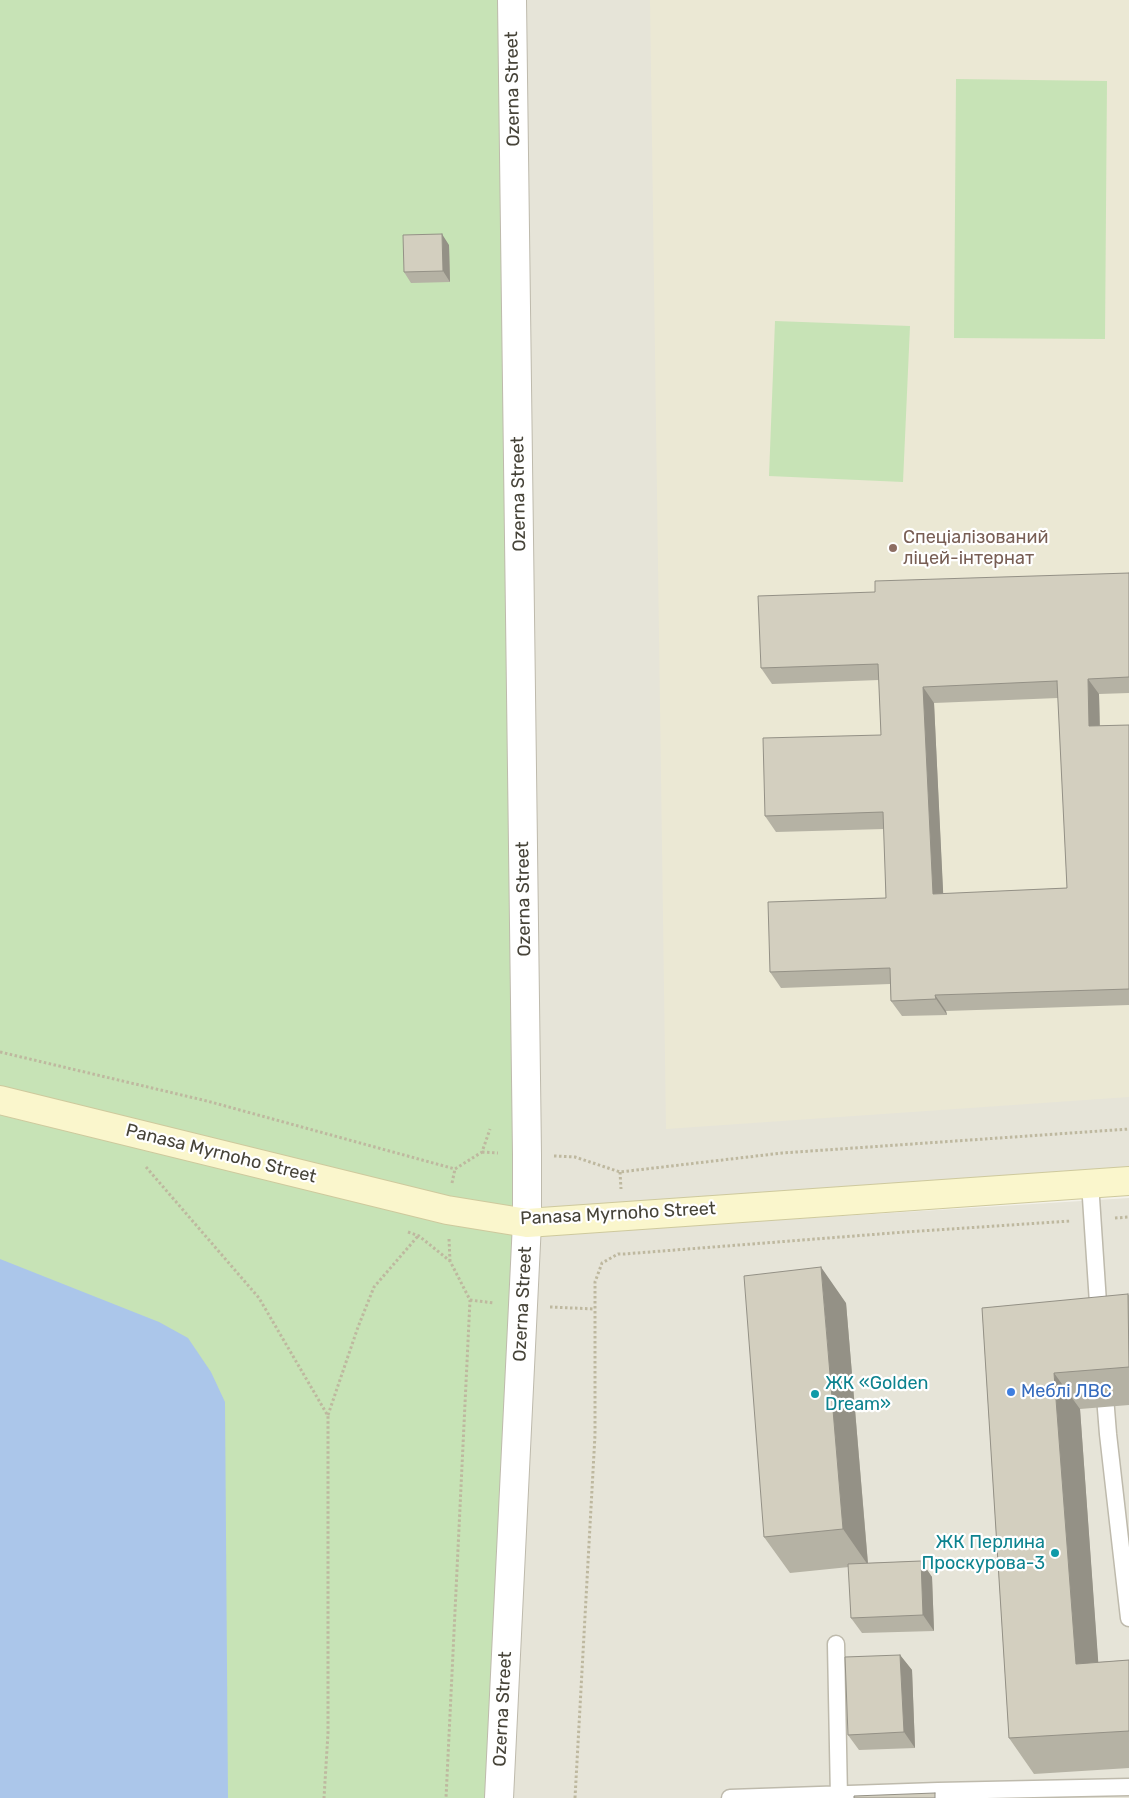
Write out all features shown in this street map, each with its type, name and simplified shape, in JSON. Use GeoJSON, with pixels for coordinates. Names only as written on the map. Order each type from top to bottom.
{"type":"FeatureCollection","features":[{"type":"Feature","properties":{"kind":"main road","name":"Panasa Myrnoho Street"},"geometry":{"type":"LineString","coordinates":[[0,1100],[447,1210],[527,1223],[1129,1181]]}},
{"type":"Feature","properties":{"kind":"street","name":"Ozerna Street"},"geometry":{"type":"LineString","coordinates":[[499,1798],[527,1223],[528,1155],[512,0]]}},
{"type":"Feature","properties":{"kind":"lane"},"geometry":{"type":"LineString","coordinates":[[1090,1183],[1101,1337]]}},
{"type":"Feature","properties":{"kind":"lane"},"geometry":{"type":"LineString","coordinates":[[1103,1366],[1108,1434],[1129,1618]]}},
{"type":"Feature","properties":{"kind":"lane"},"geometry":{"type":"LineString","coordinates":[[836,1644],[839,1796]]}},
{"type":"Feature","properties":{"kind":"lane"},"geometry":{"type":"LineString","coordinates":[[730,1798],[997,1794],[1129,1787]]}},
{"type":"Feature","properties":{"kind":"path"},"geometry":{"type":"LineString","coordinates":[[0,1052],[207,1101],[455,1169],[482,1152],[490,1129]]}},
{"type":"Feature","properties":{"kind":"path"},"geometry":{"type":"LineString","coordinates":[[575,1157],[620,1172],[782,1153],[1129,1129]]}},
{"type":"Feature","properties":{"kind":"path"},"geometry":{"type":"LineString","coordinates":[[141,1160],[259,1298],[328,1416]]}},
{"type":"Feature","properties":{"kind":"path"},"geometry":{"type":"LineString","coordinates":[[575,1798],[596,1435],[595,1282],[602,1262],[618,1254],[1129,1217]]}},
{"type":"Feature","properties":{"kind":"path"},"geometry":{"type":"LineString","coordinates":[[400,1230],[419,1236],[450,1262],[470,1300],[446,1798]]}},
{"type":"Feature","properties":{"kind":"path"},"geometry":{"type":"LineString","coordinates":[[324,1798],[328,1733],[328,1416],[374,1287],[419,1236]]}},
{"type":"Feature","properties":{"kind":"shaded area","name":"Спеціалізований ліцей-інтернат"},"geometry":{"type":"Polygon","coordinates":[[[523,0],[1129,0],[1129,1168],[540,1208],[523,0]]]}},
{"type":"Feature","properties":{"kind":"shaded area","name":"Спеціалізований ліцей-інтернат"},"geometry":{"type":"Polygon","coordinates":[[[650,0],[1129,0],[1129,1097],[666,1129],[650,0]]]}},
{"type":"Feature","properties":{"kind":"shaded area"},"geometry":{"type":"Polygon","coordinates":[[[1129,1198],[1129,1798],[512,1798],[539,1235],[1129,1198]]]}},
{"type":"Feature","properties":{"kind":"green space"},"geometry":{"type":"Polygon","coordinates":[[[0,0],[499,0],[515,1155],[513,1207],[450,1197],[0,1087],[0,0]]]}},
{"type":"Feature","properties":{"kind":"green space"},"geometry":{"type":"Polygon","coordinates":[[[956,79],[1107,81],[1105,339],[954,338],[956,79]]]}},
{"type":"Feature","properties":{"kind":"green space"},"geometry":{"type":"Polygon","coordinates":[[[775,321],[910,326],[903,482],[769,476],[775,321]]]}},
{"type":"Feature","properties":{"kind":"green space"},"geometry":{"type":"Polygon","coordinates":[[[0,1115],[445,1223],[513,1234],[486,1798],[0,1798],[0,1115]]]}},
{"type":"Feature","properties":{"kind":"water"},"geometry":{"type":"Polygon","coordinates":[[[0,1259],[159,1322],[188,1338],[211,1372],[225,1402],[228,1798],[0,1798],[0,1259]]]}},
{"type":"Feature","properties":{"kind":"building"},"geometry":{"type":"Polygon","coordinates":[[[442,234],[443,271],[404,272],[403,235],[442,234]]]}},
{"type":"Feature","properties":{"kind":"building"},"geometry":{"type":"Polygon","coordinates":[[[1129,573],[1129,677],[1088,679],[1089,726],[1129,725],[1129,989],[935,995],[936,999],[891,1001],[890,968],[770,972],[768,902],[886,898],[883,812],[765,816],[763,738],[881,735],[878,664],[761,668],[758,596],[875,592],[875,581],[1129,573]],[[1057,681],[923,687],[933,894],[1067,888],[1057,681]]]}},
{"type":"Feature","properties":{"kind":"building","name":"ЖК «Golden Dream»"},"geometry":{"type":"Polygon","coordinates":[[[821,1267],[843,1529],[764,1537],[744,1276],[821,1267]]]}},
{"type":"Feature","properties":{"kind":"building","name":"ЖК Перлина Проскурова-3"},"geometry":{"type":"Polygon","coordinates":[[[1128,1294],[1129,1367],[1054,1373],[1076,1664],[1129,1660],[1129,1731],[1009,1738],[982,1308],[1128,1294]]]}},
{"type":"Feature","properties":{"kind":"building"},"geometry":{"type":"Polygon","coordinates":[[[921,1561],[923,1615],[851,1618],[848,1564],[921,1561]]]}},
{"type":"Feature","properties":{"kind":"building"},"geometry":{"type":"Polygon","coordinates":[[[900,1655],[904,1732],[848,1735],[845,1657],[900,1655]]]}},
{"type":"Feature","properties":{"kind":"building"},"geometry":{"type":"Polygon","coordinates":[[[935,1793],[935,1798],[854,1798],[854,1796],[935,1793]]]}},
{"type":"Feature","properties":{"kind":"place","name":"Спеціалізований ліцей-інтернат"},"geometry":{"type":"Point","coordinates":[893,548]}},
{"type":"Feature","properties":{"kind":"place","name":"Меблі ЛВС"},"geometry":{"type":"Point","coordinates":[1011,1392]}},
{"type":"Feature","properties":{"kind":"place","name":"ЖК «Golden Dream»"},"geometry":{"type":"Point","coordinates":[815,1394]}},
{"type":"Feature","properties":{"kind":"place","name":"ЖК Перлина Проскурова-3"},"geometry":{"type":"Point","coordinates":[1055,1553]}}]}
